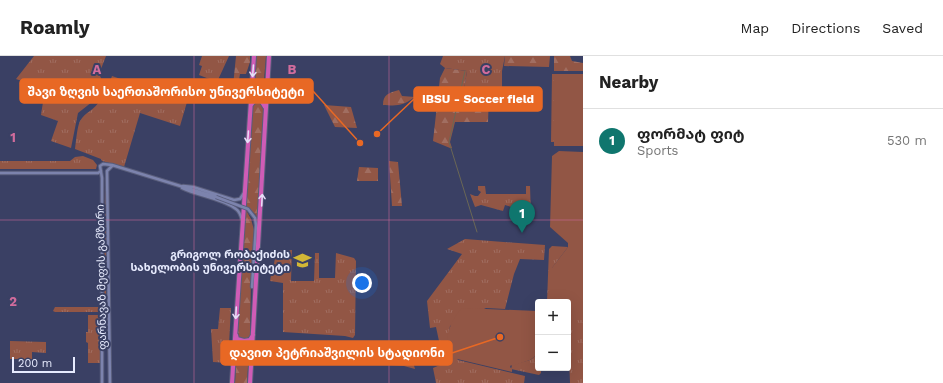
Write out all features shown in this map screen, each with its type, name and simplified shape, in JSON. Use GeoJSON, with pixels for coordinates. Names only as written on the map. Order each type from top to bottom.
{"type":"FeatureCollection","features":[{"type":"Feature","properties":{"kind":"highway"},"geometry":{"type":"LineString","coordinates":[[232,383],[254,56]]}},
{"type":"Feature","properties":{"kind":"highway"},"geometry":{"type":"LineString","coordinates":[[250,383],[269,56]]}},
{"type":"Feature","properties":{"kind":"highway"},"geometry":{"type":"LineString","coordinates":[[252,87],[254,95],[258,97],[262,96],[266,91]]}},
{"type":"Feature","properties":{"kind":"highway"},"geometry":{"type":"LineString","coordinates":[[251,105],[255,101],[260,101],[263,104],[265,112]]}},
{"type":"Feature","properties":{"kind":"highway"},"geometry":{"type":"LineString","coordinates":[[252,287],[256,294]]}},
{"type":"Feature","properties":{"kind":"highway"},"geometry":{"type":"LineString","coordinates":[[235,330],[237,339],[242,341],[248,341],[253,334]]}},
{"type":"Feature","properties":{"kind":"highway"},"geometry":{"type":"LineString","coordinates":[[234,351],[238,344],[248,345],[252,358]]}},
{"type":"Feature","properties":{"kind":"main road"},"geometry":{"type":"LineString","coordinates":[[92,172],[102,165],[112,165],[180,187],[220,202],[236,209],[242,220]]}},
{"type":"Feature","properties":{"kind":"main road"},"geometry":{"type":"LineString","coordinates":[[106,165],[108,170]]}},
{"type":"Feature","properties":{"kind":"main road"},"geometry":{"type":"LineString","coordinates":[[0,173],[106,172],[112,165]]}},
{"type":"Feature","properties":{"kind":"main road"},"geometry":{"type":"LineString","coordinates":[[100,167],[102,172]]}},
{"type":"Feature","properties":{"kind":"main road","name":"ფარნავაზ მეფის გამზირი"},"geometry":{"type":"LineString","coordinates":[[108,170],[110,383]]}},
{"type":"Feature","properties":{"kind":"main road"},"geometry":{"type":"LineString","coordinates":[[98,172],[102,178]]}},
{"type":"Feature","properties":{"kind":"main road","name":"ფარნავაზ მეფის გამზირი"},"geometry":{"type":"LineString","coordinates":[[102,172],[102,383]]}},
{"type":"Feature","properties":{"kind":"main road"},"geometry":{"type":"LineString","coordinates":[[180,187],[188,186],[236,200],[240,199],[244,191]]}},
{"type":"Feature","properties":{"kind":"main road"},"geometry":{"type":"LineString","coordinates":[[180,187],[190,189],[250,210],[255,218],[256,225],[252,287]]}},
{"type":"Feature","properties":{"kind":"main road"},"geometry":{"type":"LineString","coordinates":[[102,369],[110,369]]}},
{"type":"Feature","properties":{"kind":"green space"},"geometry":{"type":"Polygon","coordinates":[[[34,56],[106,56],[99,74],[101,78],[92,102],[78,113],[71,148],[51,141],[58,121],[41,115],[45,89],[16,79],[34,56]]]}},
{"type":"Feature","properties":{"kind":"green space"},"geometry":{"type":"Polygon","coordinates":[[[202,56],[229,56],[217,82],[199,75],[202,66],[199,65],[202,56]]]}},
{"type":"Feature","properties":{"kind":"green space"},"geometry":{"type":"Polygon","coordinates":[[[236,56],[250,56],[250,62],[246,74],[240,74],[236,96],[232,96],[236,56]]]}},
{"type":"Feature","properties":{"kind":"green space"},"geometry":{"type":"Polygon","coordinates":[[[256,56],[266,56],[263,92],[260,94],[256,94],[255,91],[256,56]]]}},
{"type":"Feature","properties":{"kind":"green space"},"geometry":{"type":"Polygon","coordinates":[[[443,56],[505,56],[502,71],[502,94],[463,96],[467,71],[445,68],[440,64],[443,56]]]}},
{"type":"Feature","properties":{"kind":"green space"},"geometry":{"type":"Polygon","coordinates":[[[505,56],[550,56],[549,67],[504,66],[505,56]]]}},
{"type":"Feature","properties":{"kind":"green space"},"geometry":{"type":"Polygon","coordinates":[[[554,56],[570,56],[572,61],[583,63],[583,71],[554,71],[554,56]]]}},
{"type":"Feature","properties":{"kind":"green space"},"geometry":{"type":"Polygon","coordinates":[[[445,68],[467,71],[463,96],[489,94],[488,122],[455,122],[450,142],[452,148],[433,141],[440,78],[445,68]]]}},
{"type":"Feature","properties":{"kind":"green space"},"geometry":{"type":"Polygon","coordinates":[[[552,74],[554,74],[554,142],[551,142],[552,74]]]}},
{"type":"Feature","properties":{"kind":"green space"},"geometry":{"type":"Polygon","coordinates":[[[554,74],[583,74],[583,146],[554,146],[554,74]]]}},
{"type":"Feature","properties":{"kind":"green space"},"geometry":{"type":"Polygon","coordinates":[[[112,76],[187,102],[180,126],[140,113],[124,167],[102,161],[101,159],[75,149],[80,121],[100,100],[103,101],[112,76]]]}},
{"type":"Feature","properties":{"kind":"green space"},"geometry":{"type":"Polygon","coordinates":[[[399,90],[402,96],[415,97],[400,105],[383,105],[384,98],[387,94],[399,90]]]}},
{"type":"Feature","properties":{"kind":"green space"},"geometry":{"type":"Polygon","coordinates":[[[259,101],[264,106],[258,225],[256,215],[246,206],[253,106],[254,103],[259,101]]]}},
{"type":"Feature","properties":{"kind":"green space"},"geometry":{"type":"Polygon","coordinates":[[[324,105],[351,107],[357,128],[335,127],[324,105]]]}},
{"type":"Feature","properties":{"kind":"green space"},"geometry":{"type":"Polygon","coordinates":[[[559,151],[583,152],[583,320],[571,320],[571,299],[551,299],[551,269],[568,247],[568,243],[550,227],[552,156],[559,151]]]}},
{"type":"Feature","properties":{"kind":"green space"},"geometry":{"type":"Polygon","coordinates":[[[83,156],[93,160],[97,165],[96,169],[0,169],[0,161],[70,161],[75,157],[83,156]]]}},
{"type":"Feature","properties":{"kind":"green space"},"geometry":{"type":"Polygon","coordinates":[[[389,161],[398,162],[402,206],[392,206],[389,161]]]}},
{"type":"Feature","properties":{"kind":"green space"},"geometry":{"type":"Polygon","coordinates":[[[359,167],[378,168],[378,181],[357,181],[359,167]]]}},
{"type":"Feature","properties":{"kind":"green space"},"geometry":{"type":"Polygon","coordinates":[[[105,176],[106,302],[104,302],[105,176]]]}},
{"type":"Feature","properties":{"kind":"green space"},"geometry":{"type":"Polygon","coordinates":[[[478,186],[485,186],[486,194],[526,194],[526,186],[530,186],[531,217],[525,217],[525,211],[505,205],[503,211],[481,205],[475,207],[470,194],[478,196],[481,192],[478,190],[478,186]]]}},
{"type":"Feature","properties":{"kind":"green space"},"geometry":{"type":"Polygon","coordinates":[[[246,210],[251,219],[254,230],[251,277],[250,337],[241,338],[237,335],[246,210]]]}},
{"type":"Feature","properties":{"kind":"green space"},"geometry":{"type":"Polygon","coordinates":[[[465,239],[545,245],[544,260],[520,259],[514,274],[505,309],[486,308],[450,326],[450,344],[458,360],[525,376],[524,383],[436,383],[433,368],[440,365],[439,341],[436,327],[430,328],[427,301],[462,254],[447,249],[465,239]]]}},
{"type":"Feature","properties":{"kind":"green space"},"geometry":{"type":"Polygon","coordinates":[[[552,246],[568,247],[552,268],[552,299],[547,299],[549,249],[552,246]]]}},
{"type":"Feature","properties":{"kind":"green space"},"geometry":{"type":"Polygon","coordinates":[[[292,250],[291,281],[314,281],[315,253],[319,253],[319,278],[335,278],[336,253],[354,258],[356,261],[355,335],[353,338],[345,336],[283,332],[283,283],[270,281],[276,251],[292,250]]]}},
{"type":"Feature","properties":{"kind":"green space"},"geometry":{"type":"Polygon","coordinates":[[[55,307],[98,307],[100,310],[98,312],[55,312],[53,311],[55,307]]]}},
{"type":"Feature","properties":{"kind":"green space"},"geometry":{"type":"Polygon","coordinates":[[[220,308],[231,308],[228,363],[213,362],[211,329],[218,329],[220,308]]]}},
{"type":"Feature","properties":{"kind":"green space"},"geometry":{"type":"Polygon","coordinates":[[[462,308],[535,311],[535,356],[530,360],[512,366],[511,365],[510,367],[512,372],[453,358],[447,346],[447,339],[448,332],[454,318],[462,308]]]}},
{"type":"Feature","properties":{"kind":"green space"},"geometry":{"type":"Polygon","coordinates":[[[88,315],[100,315],[100,363],[88,363],[88,343],[86,342],[86,332],[88,332],[88,315]]]}},
{"type":"Feature","properties":{"kind":"green space"},"geometry":{"type":"Polygon","coordinates":[[[571,320],[583,320],[583,383],[570,383],[571,320]]]}},
{"type":"Feature","properties":{"kind":"green space"},"geometry":{"type":"Polygon","coordinates":[[[10,341],[46,342],[46,353],[32,352],[32,359],[10,359],[10,341]]]}},
{"type":"Feature","properties":{"kind":"green space"},"geometry":{"type":"Polygon","coordinates":[[[353,342],[400,346],[404,348],[409,361],[413,362],[415,369],[404,366],[351,362],[351,344],[353,342]]]}},
{"type":"Feature","properties":{"kind":"green space"},"geometry":{"type":"Polygon","coordinates":[[[238,345],[247,346],[249,351],[247,383],[235,383],[238,345]]]}},
{"type":"Feature","properties":{"kind":"green space"},"geometry":{"type":"Polygon","coordinates":[[[535,356],[535,371],[541,371],[539,375],[511,369],[512,365],[530,360],[535,356]]]}},
{"type":"Feature","properties":{"kind":"waterway"},"geometry":{"type":"LineString","coordinates":[[465,71],[449,142],[477,232]]}},
{"type":"Feature","properties":{"kind":"place","name":"IBSU - Soccer field"},"geometry":{"type":"Point","coordinates":[377,134]}},
{"type":"Feature","properties":{"kind":"place","name":"შავი ზღვის საერთაშორისო უნივერსიტეტი"},"geometry":{"type":"Point","coordinates":[360,143]}},
{"type":"Feature","properties":{"kind":"place","name":"ფორმატ ფიტ"},"geometry":{"type":"Point","coordinates":[522,233]}},
{"type":"Feature","properties":{"kind":"place","name":"გრიგოლ რობაქიძის სახელობის უნივერსიტეტი"},"geometry":{"type":"Point","coordinates":[303,260]}},
{"type":"Feature","properties":{"kind":"place","name":"დავით პეტრიაშვილის სტადიონი"},"geometry":{"type":"Point","coordinates":[500,337]}}]}
